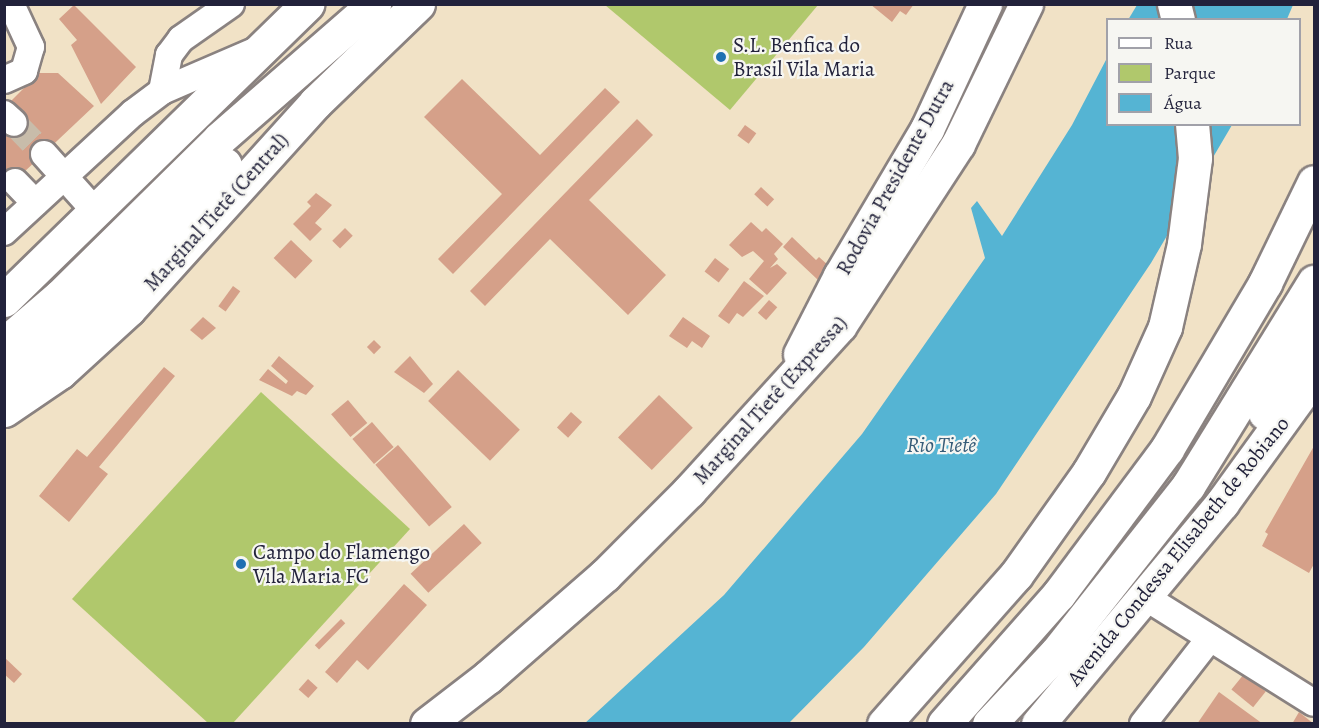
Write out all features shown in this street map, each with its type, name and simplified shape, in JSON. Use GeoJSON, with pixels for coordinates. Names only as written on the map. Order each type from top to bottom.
{"type":"FeatureCollection","features":[{"type":"Feature","properties":{"kind":"highway"},"geometry":{"type":"LineString","coordinates":[[4,300],[307,4]]}},
{"type":"Feature","properties":{"kind":"highway"},"geometry":{"type":"LineString","coordinates":[[4,344],[60,296],[219,139],[329,47],[374,4]]}},
{"type":"Feature","properties":{"kind":"highway","name":"Marginal Tietê (Central)"},"geometry":{"type":"LineString","coordinates":[[4,410],[60,372],[129,309],[315,103],[418,4]]}},
{"type":"Feature","properties":{"kind":"highway","name":"Rodovia Presidente Dutra"},"geometry":{"type":"LineString","coordinates":[[789,380],[810,330],[927,129],[985,4]]}},
{"type":"Feature","properties":{"kind":"highway","name":"Marginal Tietê (Expressa)"},"geometry":{"type":"LineString","coordinates":[[427,723],[488,677],[605,575],[689,491],[840,325],[958,144],[1026,4]]}},
{"type":"Feature","properties":{"kind":"highway"},"geometry":{"type":"LineString","coordinates":[[4,377],[80,317],[235,153],[329,47]]}},
{"type":"Feature","properties":{"kind":"highway"},"geometry":{"type":"LineString","coordinates":[[884,723],[1016,575],[1089,472],[1134,396],[1164,327],[1184,244],[1195,158],[1192,126]]}},
{"type":"Feature","properties":{"kind":"highway"},"geometry":{"type":"LineString","coordinates":[[944,723],[1059,594],[1167,449],[1265,283],[1314,182]]}},
{"type":"Feature","properties":{"kind":"highway"},"geometry":{"type":"LineString","coordinates":[[1149,537],[1174,475],[1279,300],[1314,232]]}},
{"type":"Feature","properties":{"kind":"highway"},"geometry":{"type":"LineString","coordinates":[[989,723],[1056,653],[1149,537],[1241,405],[1314,282]]}},
{"type":"Feature","properties":{"kind":"highway"},"geometry":{"type":"LineString","coordinates":[[1222,503],[1230,465],[1314,329]]}},
{"type":"Feature","properties":{"kind":"highway","name":"Avenida Condessa Elisabeth de Robiano"},"geometry":{"type":"LineString","coordinates":[[1038,723],[1222,503],[1314,376]]}},
{"type":"Feature","properties":{"kind":"lane"},"geometry":{"type":"LineString","coordinates":[[4,80],[24,70],[32,47],[11,4]]}},
{"type":"Feature","properties":{"kind":"lane"},"geometry":{"type":"LineString","coordinates":[[162,91],[169,55],[181,39],[231,4]]}},
{"type":"Feature","properties":{"kind":"lane"},"geometry":{"type":"LineString","coordinates":[[4,232],[132,113],[162,91],[263,47]]}},
{"type":"Feature","properties":{"kind":"lane"},"geometry":{"type":"LineString","coordinates":[[44,154],[94,210]]}},
{"type":"Feature","properties":{"kind":"lane"},"geometry":{"type":"LineString","coordinates":[[15,182],[35,203]]}},
{"type":"Feature","properties":{"kind":"lane"},"geometry":{"type":"LineString","coordinates":[[1145,597],[1314,703]]}},
{"type":"Feature","properties":{"kind":"lane"},"geometry":{"type":"LineString","coordinates":[[1143,723],[1210,638]]}},
{"type":"Feature","properties":{"kind":"green space","name":"S.L. Benfica do Brasil Vila Maria"},"geometry":{"type":"Polygon","coordinates":[[[605,4],[818,5],[730,110],[605,4]]]}},
{"type":"Feature","properties":{"kind":"green space","name":"Campo do Flamengo Vila Maria FC"},"geometry":{"type":"Polygon","coordinates":[[[261,392],[410,529],[233,723],[208,723],[72,599],[261,392]]]}},
{"type":"Feature","properties":{"kind":"water"},"geometry":{"type":"Polygon","coordinates":[[[1137,5],[1293,5],[1287,18],[1129,18],[1137,5]]]}},
{"type":"Feature","properties":{"kind":"water","name":"Rio Tietê"},"geometry":{"type":"Polygon","coordinates":[[[1106,60],[1106,126],[1231,126],[1151,263],[996,494],[864,647],[789,723],[584,724],[724,595],[862,434],[985,258],[971,208],[977,201],[1002,236],[1072,125],[1106,60]]]}},
{"type":"Feature","properties":{"kind":"building"},"geometry":{"type":"Polygon","coordinates":[[[870,4],[914,4],[906,15],[900,11],[892,22],[870,4]]]}},
{"type":"Feature","properties":{"kind":"building"},"geometry":{"type":"Polygon","coordinates":[[[74,5],[136,67],[101,104],[71,45],[77,40],[59,19],[74,5]]]}},
{"type":"Feature","properties":{"kind":"building"},"geometry":{"type":"Polygon","coordinates":[[[39,73],[58,73],[94,106],[4,191],[4,132],[18,119],[5,107],[39,73]]]}},
{"type":"Feature","properties":{"kind":"building"},"geometry":{"type":"Polygon","coordinates":[[[462,79],[540,155],[605,88],[620,102],[453,274],[438,259],[502,194],[424,117],[462,79]]]}},
{"type":"Feature","properties":{"kind":"building"},"geometry":{"type":"Polygon","coordinates":[[[637,119],[653,135],[589,200],[666,275],[628,315],[550,239],[485,306],[470,291],[637,119]]]}},
{"type":"Feature","properties":{"kind":"building"},"geometry":{"type":"Polygon","coordinates":[[[745,125],[756,133],[749,144],[737,136],[745,125]]]}},
{"type":"Feature","properties":{"kind":"building"},"geometry":{"type":"Polygon","coordinates":[[[761,187],[774,199],[767,207],[754,194],[761,187]]]}},
{"type":"Feature","properties":{"kind":"building"},"geometry":{"type":"Polygon","coordinates":[[[316,193],[332,205],[315,223],[322,229],[310,241],[293,224],[311,206],[307,202],[316,193]]]}},
{"type":"Feature","properties":{"kind":"building"},"geometry":{"type":"Polygon","coordinates":[[[751,222],[762,232],[766,228],[783,244],[774,254],[778,259],[770,268],[777,264],[787,273],[767,295],[749,279],[764,261],[753,251],[742,257],[729,245],[751,222]]]}},
{"type":"Feature","properties":{"kind":"building"},"geometry":{"type":"Polygon","coordinates":[[[345,228],[353,236],[340,249],[332,241],[345,228]]]}},
{"type":"Feature","properties":{"kind":"building"},"geometry":{"type":"Polygon","coordinates":[[[792,237],[816,260],[819,257],[829,266],[818,280],[783,247],[792,237]]]}},
{"type":"Feature","properties":{"kind":"building"},"geometry":{"type":"Polygon","coordinates":[[[291,240],[313,261],[295,279],[274,258],[291,240]]]}},
{"type":"Feature","properties":{"kind":"building"},"geometry":{"type":"Polygon","coordinates":[[[715,258],[729,269],[719,282],[705,271],[715,258]]]}},
{"type":"Feature","properties":{"kind":"building"},"geometry":{"type":"Polygon","coordinates":[[[744,281],[764,296],[743,317],[737,313],[729,324],[718,316],[744,281]]]}},
{"type":"Feature","properties":{"kind":"building"},"geometry":{"type":"Polygon","coordinates":[[[233,286],[240,291],[226,312],[218,306],[233,286]]]}},
{"type":"Feature","properties":{"kind":"building"},"geometry":{"type":"Polygon","coordinates":[[[769,300],[777,307],[766,320],[758,313],[769,300]]]}},
{"type":"Feature","properties":{"kind":"building"},"geometry":{"type":"Polygon","coordinates":[[[203,317],[216,328],[202,340],[190,330],[203,317]]]}},
{"type":"Feature","properties":{"kind":"building"},"geometry":{"type":"Polygon","coordinates":[[[683,317],[710,336],[702,348],[692,341],[687,348],[669,336],[683,317]]]}},
{"type":"Feature","properties":{"kind":"building"},"geometry":{"type":"Polygon","coordinates":[[[374,340],[381,347],[374,354],[367,347],[374,340]]]}},
{"type":"Feature","properties":{"kind":"building"},"geometry":{"type":"Polygon","coordinates":[[[279,356],[314,386],[306,395],[297,391],[292,396],[259,380],[268,369],[286,384],[288,381],[271,366],[279,356]]]}},
{"type":"Feature","properties":{"kind":"building"},"geometry":{"type":"Polygon","coordinates":[[[410,356],[433,384],[424,393],[394,372],[410,356]]]}},
{"type":"Feature","properties":{"kind":"building"},"geometry":{"type":"Polygon","coordinates":[[[164,367],[175,376],[99,467],[108,474],[69,522],[39,496],[77,449],[87,457],[164,367]]]}},
{"type":"Feature","properties":{"kind":"building"},"geometry":{"type":"Polygon","coordinates":[[[458,370],[520,430],[490,461],[428,401],[458,370]]]}},
{"type":"Feature","properties":{"kind":"building"},"geometry":{"type":"Polygon","coordinates":[[[659,395],[693,428],[652,470],[618,437],[659,395]]]}},
{"type":"Feature","properties":{"kind":"building"},"geometry":{"type":"Polygon","coordinates":[[[348,400],[367,423],[350,437],[331,414],[348,400]]]}},
{"type":"Feature","properties":{"kind":"building"},"geometry":{"type":"Polygon","coordinates":[[[571,412],[582,422],[568,438],[557,428],[571,412]]]}},
{"type":"Feature","properties":{"kind":"building"},"geometry":{"type":"Polygon","coordinates":[[[372,422],[394,447],[374,464],[352,439],[372,422]]]}},
{"type":"Feature","properties":{"kind":"building"},"geometry":{"type":"Polygon","coordinates":[[[398,445],[452,507],[429,527],[375,465],[398,445]]]}},
{"type":"Feature","properties":{"kind":"building"},"geometry":{"type":"Polygon","coordinates":[[[1314,446],[1314,564],[1309,573],[1262,546],[1268,534],[1265,532],[1314,446]]]}},
{"type":"Feature","properties":{"kind":"building"},"geometry":{"type":"Polygon","coordinates":[[[464,524],[482,543],[428,593],[411,574],[464,524]]]}},
{"type":"Feature","properties":{"kind":"building"},"geometry":{"type":"Polygon","coordinates":[[[404,584],[427,605],[368,670],[357,660],[337,683],[325,672],[404,584]]]}},
{"type":"Feature","properties":{"kind":"building"},"geometry":{"type":"Polygon","coordinates":[[[341,619],[345,623],[319,649],[315,645],[341,619]]]}},
{"type":"Feature","properties":{"kind":"building"},"geometry":{"type":"Polygon","coordinates":[[[4,657],[22,674],[14,683],[4,674],[4,657]]]}},
{"type":"Feature","properties":{"kind":"building"},"geometry":{"type":"Polygon","coordinates":[[[1244,674],[1266,692],[1253,707],[1231,690],[1244,674]]]}},
{"type":"Feature","properties":{"kind":"building"},"geometry":{"type":"Polygon","coordinates":[[[308,679],[318,688],[308,698],[299,689],[308,679]]]}},
{"type":"Feature","properties":{"kind":"building"},"geometry":{"type":"Polygon","coordinates":[[[1219,692],[1263,724],[1197,724],[1219,692]]]}},
{"type":"Feature","properties":{"kind":"building"},"geometry":{"type":"Polygon","coordinates":[[[1299,712],[1314,724],[1292,724],[1299,712]]]}},
{"type":"Feature","properties":{"kind":"tunnel"},"geometry":{"type":"LineString","coordinates":[[14,123],[44,154]]}},
{"type":"Feature","properties":{"kind":"place","name":"S.L. Benfica do Brasil Vila Maria"},"geometry":{"type":"Point","coordinates":[721,57]}},
{"type":"Feature","properties":{"kind":"place","name":"Campo do Flamengo Vila Maria FC"},"geometry":{"type":"Point","coordinates":[241,564]}}]}
